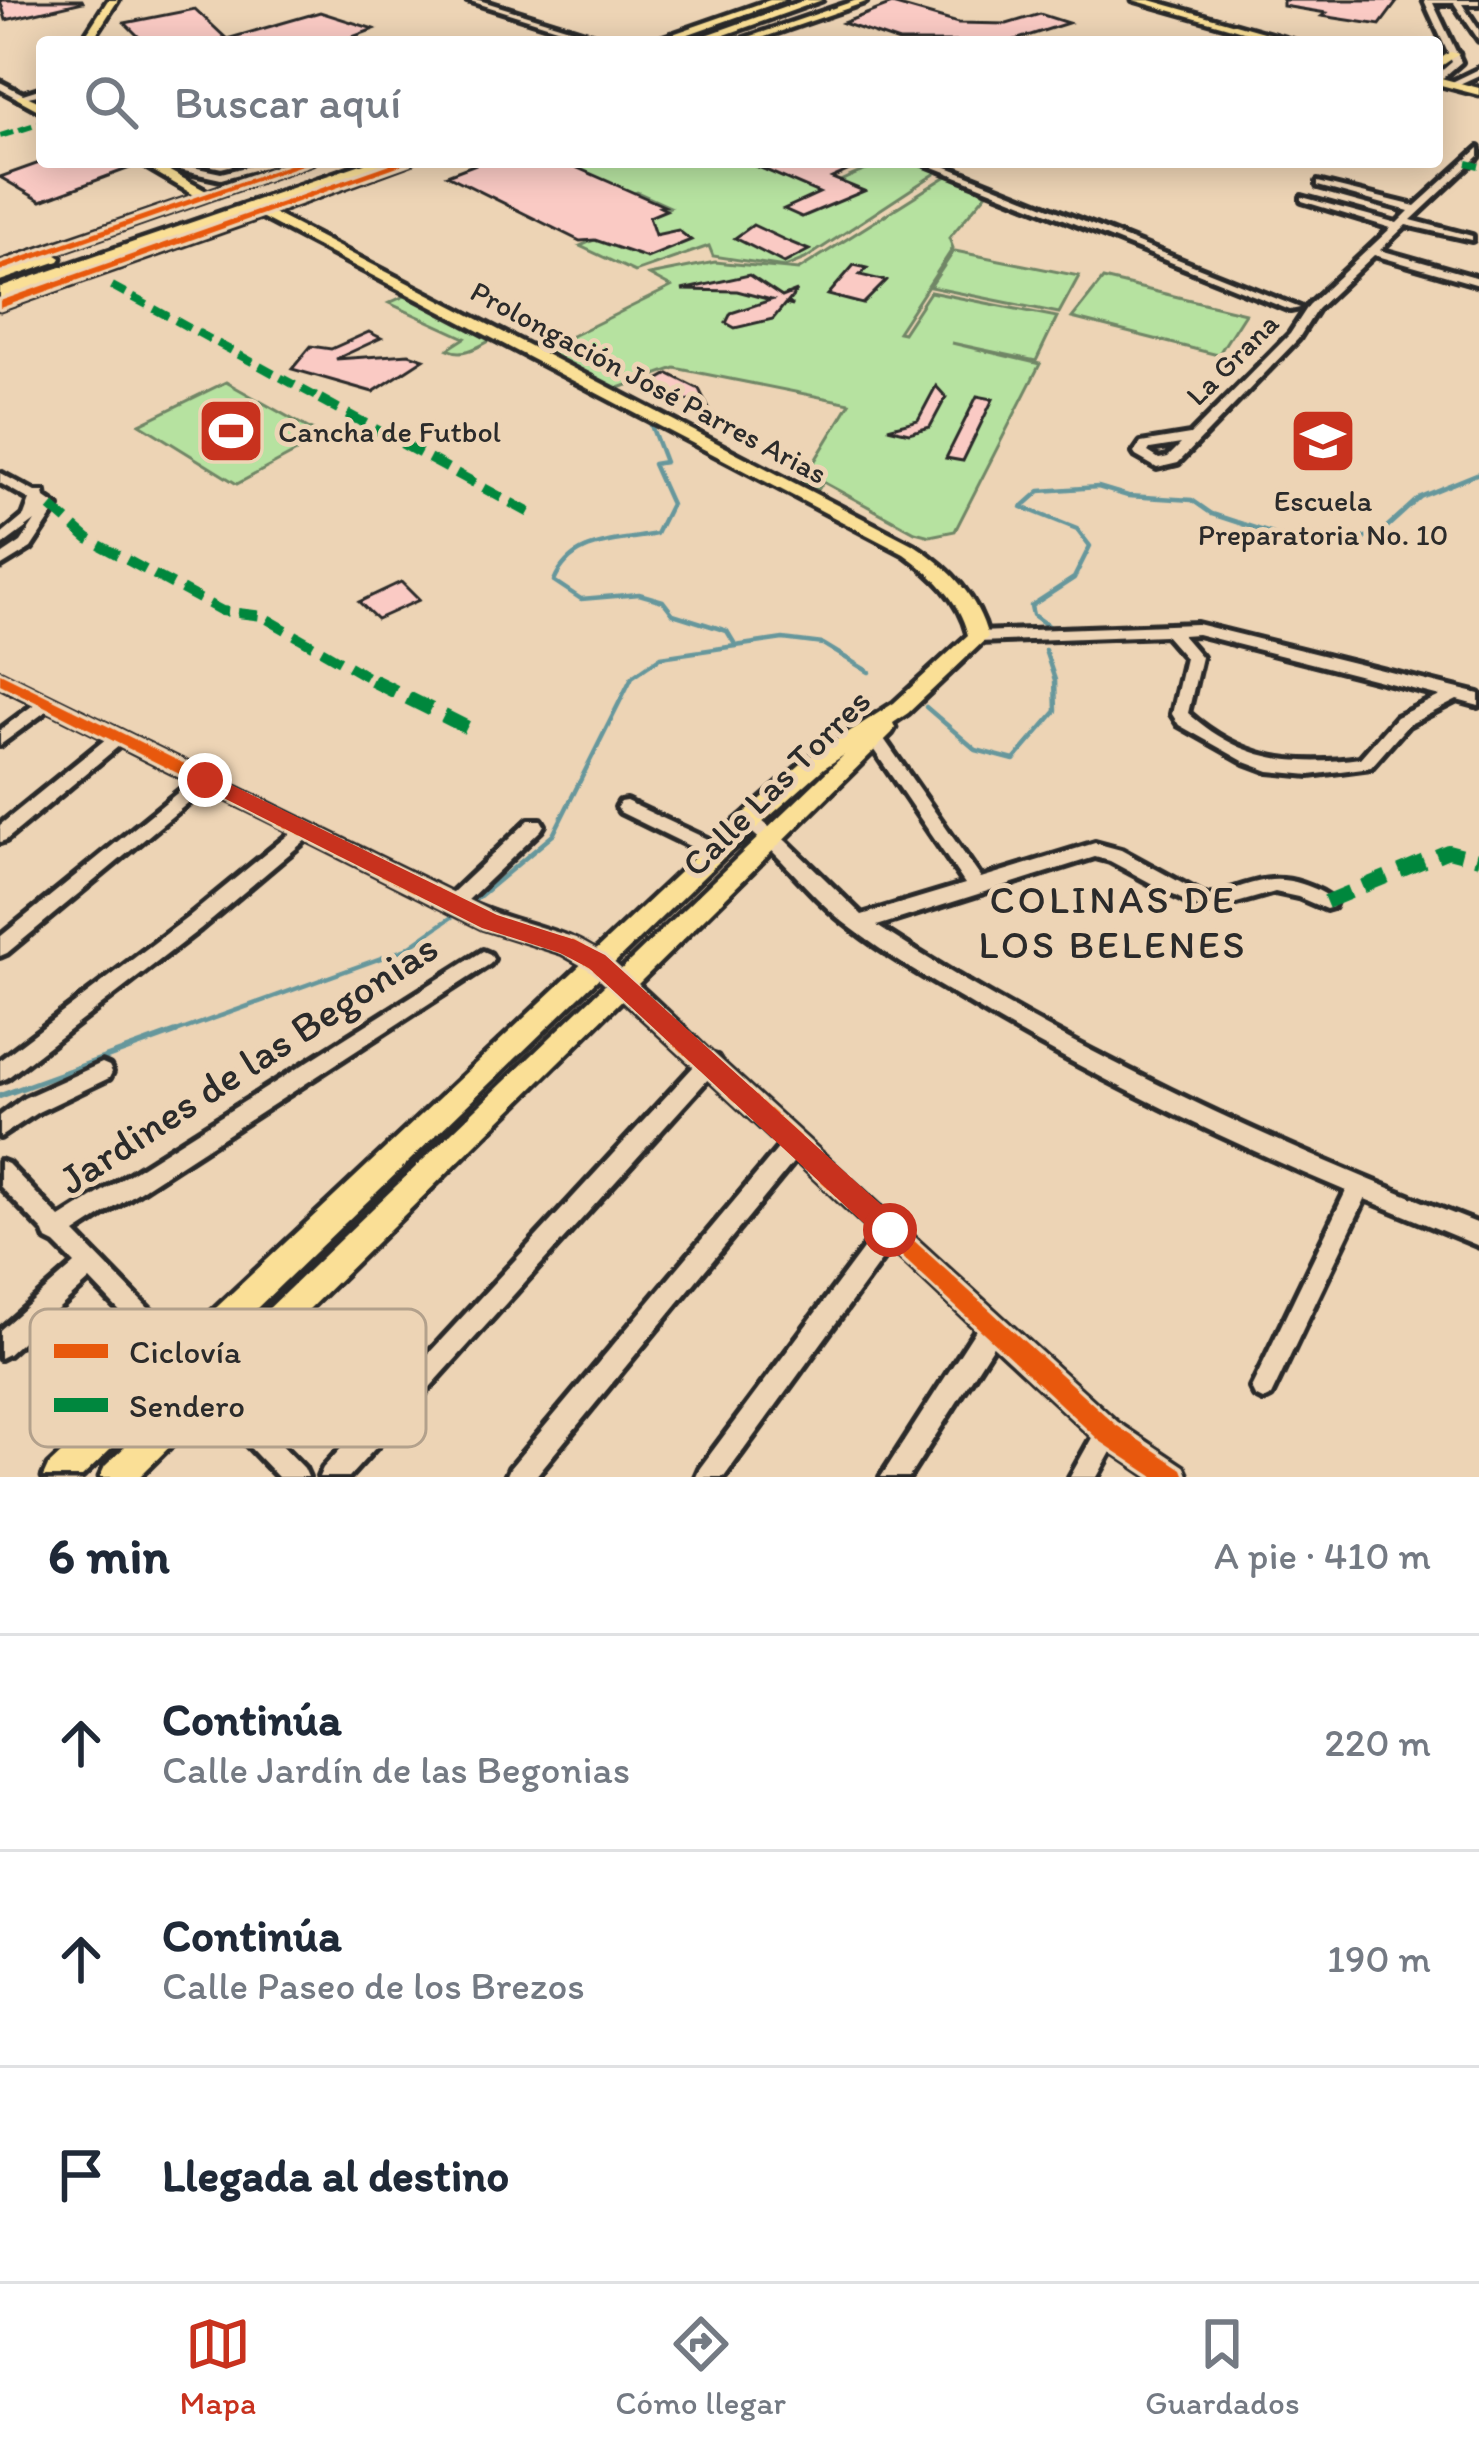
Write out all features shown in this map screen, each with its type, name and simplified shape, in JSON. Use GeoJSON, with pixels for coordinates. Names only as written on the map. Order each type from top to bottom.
{"type":"FeatureCollection","features":[{"type":"Feature","properties":{"kind":"highway"},"geometry":{"type":"LineString","coordinates":[[711,36],[816,0]]}},
{"type":"Feature","properties":{"kind":"highway"},"geometry":{"type":"LineString","coordinates":[[741,36],[843,0]]}},
{"type":"Feature","properties":{"kind":"highway"},"geometry":{"type":"LineString","coordinates":[[0,272],[321,168]]}},
{"type":"Feature","properties":{"kind":"highway"},"geometry":{"type":"LineString","coordinates":[[0,294],[364,168]]}},
{"type":"Feature","properties":{"kind":"highway"},"geometry":{"type":"LineString","coordinates":[[121,262],[365,168]]}},
{"type":"Feature","properties":{"kind":"main road"},"geometry":{"type":"LineString","coordinates":[[90,36],[113,0]]}},
{"type":"Feature","properties":{"kind":"main road"},"geometry":{"type":"LineString","coordinates":[[103,36],[125,0]]}},
{"type":"Feature","properties":{"kind":"main road"},"geometry":{"type":"LineString","coordinates":[[673,36],[780,0]]}},
{"type":"Feature","properties":{"kind":"main road"},"geometry":{"type":"LineString","coordinates":[[689,36],[790,0]]}},
{"type":"Feature","properties":{"kind":"main road"},"geometry":{"type":"LineString","coordinates":[[1138,0],[1285,36]]}},
{"type":"Feature","properties":{"kind":"main road"},"geometry":{"type":"LineString","coordinates":[[1155,0],[1273,36]]}},
{"type":"Feature","properties":{"kind":"main road"},"geometry":{"type":"LineString","coordinates":[[754,36],[864,1]]}},
{"type":"Feature","properties":{"kind":"main road"},"geometry":{"type":"LineString","coordinates":[[768,36],[864,1]]}},
{"type":"Feature","properties":{"kind":"main road"},"geometry":{"type":"LineString","coordinates":[[1454,55],[1443,78],[1479,90]]}},
{"type":"Feature","properties":{"kind":"main road"},"geometry":{"type":"LineString","coordinates":[[155,168],[208,196]]}},
{"type":"Feature","properties":{"kind":"main road"},"geometry":{"type":"LineString","coordinates":[[175,168],[225,191]]}},
{"type":"Feature","properties":{"kind":"main road"},"geometry":{"type":"LineString","coordinates":[[0,272],[288,168]]}},
{"type":"Feature","properties":{"kind":"main road"},"geometry":{"type":"LineString","coordinates":[[0,305],[388,168]]}},
{"type":"Feature","properties":{"kind":"main road","name":"Prolongación José Parres Arias"},"geometry":{"type":"LineString","coordinates":[[262,213],[910,550],[952,586],[974,620],[978,637]]}},
{"type":"Feature","properties":{"kind":"main road","name":"Calle Las Torres"},"geometry":{"type":"LineString","coordinates":[[290,1309],[625,984],[873,733],[978,637]]}},
{"type":"Feature","properties":{"kind":"main road","name":"Calle Las Torres"},"geometry":{"type":"LineString","coordinates":[[232,1309],[716,851],[816,763],[873,733]]}},
{"type":"Feature","properties":{"kind":"main road","name":"Calle Las Torres"},"geometry":{"type":"LineString","coordinates":[[59,1477],[90,1447]]}},
{"type":"Feature","properties":{"kind":"main road","name":"Calle Las Torres"},"geometry":{"type":"LineString","coordinates":[[116,1477],[147,1447]]}},
{"type":"Feature","properties":{"kind":"street"},"geometry":{"type":"LineString","coordinates":[[1454,55],[1428,0],[1479,2]]}},
{"type":"Feature","properties":{"kind":"street"},"geometry":{"type":"LineString","coordinates":[[480,1],[592,36]]}},
{"type":"Feature","properties":{"kind":"street"},"geometry":{"type":"LineString","coordinates":[[480,1],[592,36]]}},
{"type":"Feature","properties":{"kind":"street"},"geometry":{"type":"LineString","coordinates":[[1457,1],[1479,37]]}},
{"type":"Feature","properties":{"kind":"street"},"geometry":{"type":"LineString","coordinates":[[1443,78],[1479,73]]}},
{"type":"Feature","properties":{"kind":"street"},"geometry":{"type":"LineString","coordinates":[[0,81],[32,94]]}},
{"type":"Feature","properties":{"kind":"street","name":"La Grana"},"geometry":{"type":"LineString","coordinates":[[1188,439],[1294,336],[1301,311],[1475,160]]}},
{"type":"Feature","properties":{"kind":"street"},"geometry":{"type":"LineString","coordinates":[[184,168],[221,176],[254,168]]}},
{"type":"Feature","properties":{"kind":"street"},"geometry":{"type":"LineString","coordinates":[[941,168],[1243,286],[1266,301],[1301,311]]}},
{"type":"Feature","properties":{"kind":"street"},"geometry":{"type":"LineString","coordinates":[[1322,184],[1418,210]]}},
{"type":"Feature","properties":{"kind":"street"},"geometry":{"type":"LineString","coordinates":[[1306,199],[1468,238],[1478,251]]}},
{"type":"Feature","properties":{"kind":"street"},"geometry":{"type":"LineString","coordinates":[[1468,238],[1479,226]]}},
{"type":"Feature","properties":{"kind":"street"},"geometry":{"type":"LineString","coordinates":[[1374,252],[1479,282]]}},
{"type":"Feature","properties":{"kind":"street"},"geometry":{"type":"LineString","coordinates":[[0,477],[51,507],[44,525],[0,563]]}},
{"type":"Feature","properties":{"kind":"street"},"geometry":{"type":"LineString","coordinates":[[0,543],[30,518],[39,496]]}},
{"type":"Feature","properties":{"kind":"street"},"geometry":{"type":"LineString","coordinates":[[978,637],[1197,629],[1479,700]]}},
{"type":"Feature","properties":{"kind":"street"},"geometry":{"type":"LineString","coordinates":[[1170,631],[1193,657],[1180,714],[1185,721],[1268,768],[1302,771],[1365,763],[1402,721],[1456,694]]}},
{"type":"Feature","properties":{"kind":"street"},"geometry":{"type":"LineString","coordinates":[[0,678],[478,916],[597,962],[1108,1433],[1174,1477]]}},
{"type":"Feature","properties":{"kind":"street"},"geometry":{"type":"LineString","coordinates":[[0,739],[48,702]]}},
{"type":"Feature","properties":{"kind":"street"},"geometry":{"type":"LineString","coordinates":[[873,733],[977,887]]}},
{"type":"Feature","properties":{"kind":"street"},"geometry":{"type":"LineString","coordinates":[[0,835],[118,736]]}},
{"type":"Feature","properties":{"kind":"street"},"geometry":{"type":"LineString","coordinates":[[0,948],[205,780]]}},
{"type":"Feature","properties":{"kind":"street"},"geometry":{"type":"LineString","coordinates":[[626,807],[716,851]]}},
{"type":"Feature","properties":{"kind":"street"},"geometry":{"type":"LineString","coordinates":[[750,821],[772,836],[858,924],[996,1012],[1358,1188],[1479,1235]]}},
{"type":"Feature","properties":{"kind":"street"},"geometry":{"type":"LineString","coordinates":[[454,904],[535,825]]}},
{"type":"Feature","properties":{"kind":"street"},"geometry":{"type":"LineString","coordinates":[[0,1072],[147,956],[215,911],[306,830]]}},
{"type":"Feature","properties":{"kind":"street"},"geometry":{"type":"LineString","coordinates":[[858,924],[1095,850],[1115,855],[1205,905],[1268,882],[1294,886],[1326,902]]}},
{"type":"Feature","properties":{"kind":"street","name":"Jardines de las Begonias"},"geometry":{"type":"LineString","coordinates":[[55,1233],[483,958]]}},
{"type":"Feature","properties":{"kind":"street"},"geometry":{"type":"LineString","coordinates":[[426,1374],[710,1063]]}},
{"type":"Feature","properties":{"kind":"street"},"geometry":{"type":"LineString","coordinates":[[0,1128],[31,1105],[102,1072]]}},
{"type":"Feature","properties":{"kind":"street"},"geometry":{"type":"LineString","coordinates":[[519,1477],[796,1143]]}},
{"type":"Feature","properties":{"kind":"street"},"geometry":{"type":"LineString","coordinates":[[0,1172],[130,1309]]}},
{"type":"Feature","properties":{"kind":"street"},"geometry":{"type":"LineString","coordinates":[[1263,1388],[1358,1188]]}},
{"type":"Feature","properties":{"kind":"street"},"geometry":{"type":"LineString","coordinates":[[709,1477],[890,1230]]}},
{"type":"Feature","properties":{"kind":"street"},"geometry":{"type":"LineString","coordinates":[[41,1309],[88,1267]]}},
{"type":"Feature","properties":{"kind":"street"},"geometry":{"type":"LineString","coordinates":[[0,1346],[30,1319]]}},
{"type":"Feature","properties":{"kind":"street"},"geometry":{"type":"LineString","coordinates":[[894,1477],[992,1325]]}},
{"type":"Feature","properties":{"kind":"street"},"geometry":{"type":"LineString","coordinates":[[1083,1477],[1108,1433]]}},
{"type":"Feature","properties":{"kind":"street"},"geometry":{"type":"LineString","coordinates":[[266,1447],[295,1477]]}},
{"type":"Feature","properties":{"kind":"street"},"geometry":{"type":"LineString","coordinates":[[332,1477],[359,1447]]}},
{"type":"Feature","properties":{"kind":"green space"},"geometry":{"type":"Polygon","coordinates":[[[569,168],[760,168],[821,190],[874,168],[942,169],[805,259],[785,267],[713,256],[709,246],[635,272],[580,246],[670,207],[637,192],[629,195],[569,168]]]}},
{"type":"Feature","properties":{"kind":"green space"},"geometry":{"type":"Polygon","coordinates":[[[950,174],[991,188],[949,238],[953,248],[898,332],[903,333],[930,292],[1057,317],[1036,361],[952,343],[1040,364],[955,531],[930,536],[915,532],[823,482],[818,490],[802,482],[850,403],[675,368],[616,389],[530,345],[543,338],[560,342],[671,287],[649,275],[715,262],[798,270],[950,174]]]}},
{"type":"Feature","properties":{"kind":"green space"},"geometry":{"type":"Polygon","coordinates":[[[954,251],[1079,276],[1059,313],[930,287],[954,251]]]}},
{"type":"Feature","properties":{"kind":"green space"},"geometry":{"type":"Polygon","coordinates":[[[1103,279],[1245,313],[1218,355],[1072,318],[1103,279]]]}},
{"type":"Feature","properties":{"kind":"green space"},"geometry":{"type":"Polygon","coordinates":[[[407,295],[493,339],[465,351],[448,349],[465,338],[389,303],[407,295]]]}},
{"type":"Feature","properties":{"kind":"green space","name":"Cancha de Futbol"},"geometry":{"type":"Polygon","coordinates":[[[226,382],[324,437],[237,484],[140,424],[226,382]]]}},
{"type":"Feature","properties":{"kind":"building"},"geometry":{"type":"Polygon","coordinates":[[[0,0],[82,0],[83,2],[6,20],[0,0]]]}},
{"type":"Feature","properties":{"kind":"building"},"geometry":{"type":"Polygon","coordinates":[[[1283,0],[1397,2],[1380,25],[1283,6],[1283,0]]]}},
{"type":"Feature","properties":{"kind":"building"},"geometry":{"type":"Polygon","coordinates":[[[892,4],[958,23],[1007,24],[1040,14],[1068,23],[1028,36],[881,36],[843,23],[892,4]]]}},
{"type":"Feature","properties":{"kind":"building"},"geometry":{"type":"Polygon","coordinates":[[[195,9],[224,36],[138,36],[125,23],[195,9]]]}},
{"type":"Feature","properties":{"kind":"building"},"geometry":{"type":"Polygon","coordinates":[[[320,12],[374,29],[355,36],[237,36],[320,12]]]}},
{"type":"Feature","properties":{"kind":"building"},"geometry":{"type":"Polygon","coordinates":[[[36,164],[36,168],[127,169],[41,201],[0,177],[36,164]]]}},
{"type":"Feature","properties":{"kind":"building"},"geometry":{"type":"Polygon","coordinates":[[[465,168],[578,168],[664,206],[660,207],[666,210],[649,217],[655,235],[678,230],[691,240],[647,258],[595,240],[580,241],[447,175],[465,168]]]}},
{"type":"Feature","properties":{"kind":"building"},"geometry":{"type":"Polygon","coordinates":[[[761,168],[854,168],[832,178],[864,191],[802,217],[784,209],[819,193],[761,168]]]}},
{"type":"Feature","properties":{"kind":"building"},"geometry":{"type":"Polygon","coordinates":[[[753,225],[809,250],[784,263],[735,238],[753,225]]]}},
{"type":"Feature","properties":{"kind":"building"},"geometry":{"type":"Polygon","coordinates":[[[854,265],[867,268],[860,275],[886,281],[863,304],[828,295],[854,265]]]}},
{"type":"Feature","properties":{"kind":"building"},"geometry":{"type":"Polygon","coordinates":[[[749,275],[782,297],[797,291],[788,302],[793,306],[785,304],[773,319],[735,328],[726,323],[731,313],[771,300],[737,291],[682,290],[749,275]]]}},
{"type":"Feature","properties":{"kind":"building"},"geometry":{"type":"Polygon","coordinates":[[[369,332],[381,338],[336,359],[409,354],[424,359],[373,392],[292,369],[311,346],[331,349],[369,332]]]}},
{"type":"Feature","properties":{"kind":"building"},"geometry":{"type":"Polygon","coordinates":[[[669,374],[699,389],[709,409],[691,400],[672,402],[644,388],[669,374]]]}},
{"type":"Feature","properties":{"kind":"building"},"geometry":{"type":"Polygon","coordinates":[[[936,386],[946,397],[930,427],[909,433],[888,428],[918,420],[936,386]]]}},
{"type":"Feature","properties":{"kind":"building"},"geometry":{"type":"Polygon","coordinates":[[[977,396],[993,399],[963,461],[946,458],[977,396]]]}},
{"type":"Feature","properties":{"kind":"building"},"geometry":{"type":"Polygon","coordinates":[[[401,582],[419,600],[377,619],[359,602],[401,582]]]}},
{"type":"Feature","properties":{"kind":"waterway"},"geometry":{"type":"LineString","coordinates":[[649,420],[665,462],[653,464],[671,504],[656,534],[584,550],[562,567],[554,581],[581,599],[639,594],[663,601],[673,614],[727,631],[736,646]]}},
{"type":"Feature","properties":{"kind":"waterway"},"geometry":{"type":"LineString","coordinates":[[1048,626],[1033,615],[1031,606],[1074,578],[1090,546],[1077,529],[1022,507],[1040,491],[1098,487],[1128,496],[1192,500],[1212,514],[1276,535],[1333,543],[1378,535],[1420,497],[1479,473]]}},
{"type":"Feature","properties":{"kind":"waterway"},"geometry":{"type":"LineString","coordinates":[[736,646],[783,639],[823,644],[869,672]]}},
{"type":"Feature","properties":{"kind":"waterway"},"geometry":{"type":"LineString","coordinates":[[469,905],[553,835],[632,677],[661,657],[736,646]]}},
{"type":"Feature","properties":{"kind":"waterway"},"geometry":{"type":"LineString","coordinates":[[926,707],[976,750],[1014,760],[1056,711],[1055,680],[1045,650]]}},
{"type":"Feature","properties":{"kind":"waterway"},"geometry":{"type":"LineString","coordinates":[[168,1035],[406,949],[459,912]]}},
{"type":"Feature","properties":{"kind":"waterway"},"geometry":{"type":"LineString","coordinates":[[0,1096],[176,1032]]}},
{"type":"Feature","properties":{"kind":"marked path"},"geometry":{"type":"LineString","coordinates":[[0,136],[36,125]]}},
{"type":"Feature","properties":{"kind":"marked path"},"geometry":{"type":"LineString","coordinates":[[1467,163],[1479,166]]}},
{"type":"Feature","properties":{"kind":"marked path"},"geometry":{"type":"LineString","coordinates":[[112,286],[537,517]]}},
{"type":"Feature","properties":{"kind":"marked path"},"geometry":{"type":"LineString","coordinates":[[51,507],[88,539],[222,611],[262,616],[317,652],[474,731]]}},
{"type":"Feature","properties":{"kind":"marked path"},"geometry":{"type":"LineString","coordinates":[[1326,902],[1448,851],[1479,859]]}},
{"type":"Feature","properties":{"kind":"cycle path"},"geometry":{"type":"LineString","coordinates":[[0,268],[289,168]]}},
{"type":"Feature","properties":{"kind":"cycle path"},"geometry":{"type":"LineString","coordinates":[[0,305],[388,168]]}},
{"type":"Feature","properties":{"kind":"cycle path"},"geometry":{"type":"LineString","coordinates":[[0,678],[490,922],[568,946],[597,962],[1108,1433],[1174,1477]]}},
{"type":"Feature","properties":{"kind":"place","name":"Cancha de Futbol"},"geometry":{"type":"Point","coordinates":[231,431]}},
{"type":"Feature","properties":{"kind":"place","name":"Escuela Preparatoria No. 10"},"geometry":{"type":"Point","coordinates":[1323,441]}},
{"type":"Feature","properties":{"kind":"district","name":"COLINAS DE LOS BELENES"},"geometry":{"type":"Point","coordinates":[1113,922]}},
{"type":"Feature","properties":{"kind":"route"},"geometry":{"type":"LineString","coordinates":[[205,780],[490,922],[568,946],[597,962],[890,1230]]}}]}
